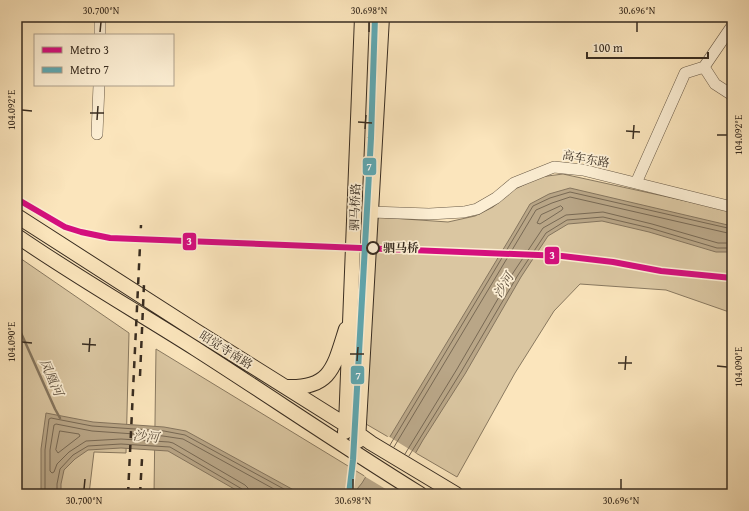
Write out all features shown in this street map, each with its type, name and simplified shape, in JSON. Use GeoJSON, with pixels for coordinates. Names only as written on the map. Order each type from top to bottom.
{"type":"FeatureCollection","features":[{"type":"Feature","properties":{"kind":"main road","name":"驷马桥路"},"geometry":{"type":"LineString","coordinates":[[342,444],[346,425],[352,310],[362,17]]}},
{"type":"Feature","properties":{"kind":"main road","name":"驷马桥路"},"geometry":{"type":"LineString","coordinates":[[361,457],[359,434],[382,17]]}},
{"type":"Feature","properties":{"kind":"main road","name":"昭觉寺南路"},"geometry":{"type":"LineString","coordinates":[[17,216],[372,443],[456,494]]}},
{"type":"Feature","properties":{"kind":"main road","name":"昭觉寺南路"},"geometry":{"type":"LineString","coordinates":[[17,236],[52,260],[196,349],[420,494]]}},
{"type":"Feature","properties":{"kind":"main road"},"geometry":{"type":"LineString","coordinates":[[286,387],[311,385],[324,379],[331,371],[352,310]]}},
{"type":"Feature","properties":{"kind":"street"},"geometry":{"type":"LineString","coordinates":[[100,17],[100,34]]}},
{"type":"Feature","properties":{"kind":"street"},"geometry":{"type":"LineString","coordinates":[[636,183],[685,73],[704,67],[732,26]]}},
{"type":"Feature","properties":{"kind":"street"},"geometry":{"type":"LineString","coordinates":[[704,67],[715,84],[732,95]]}},
{"type":"Feature","properties":{"kind":"street"},"geometry":{"type":"LineString","coordinates":[[97,134],[99,86]]}},
{"type":"Feature","properties":{"kind":"street","name":"高车东路"},"geometry":{"type":"LineString","coordinates":[[372,212],[429,214],[464,212],[477,209],[496,198],[514,183],[554,167],[583,170],[732,207]]}},
{"type":"Feature","properties":{"kind":"shaded area"},"geometry":{"type":"Polygon","coordinates":[[[563,174],[732,211],[732,313],[666,290],[580,284],[554,311],[515,373],[457,477],[366,424],[376,217],[448,222],[475,216],[493,207],[513,190],[540,177],[563,174]]]}},
{"type":"Feature","properties":{"kind":"shaded area"},"geometry":{"type":"Polygon","coordinates":[[[17,256],[129,333],[126,453],[94,452],[89,494],[17,494],[17,256]]]}},
{"type":"Feature","properties":{"kind":"shaded area"},"geometry":{"type":"Polygon","coordinates":[[[156,349],[394,494],[154,494],[156,349]]]}},
{"type":"Feature","properties":{"kind":"water","name":"沙河"},"geometry":{"type":"Polygon","coordinates":[[[570,188],[732,226],[732,252],[716,252],[649,232],[602,221],[568,224],[548,236],[521,277],[465,374],[423,440],[392,494],[353,494],[362,483],[530,204],[549,194],[570,188]]]}},
{"type":"Feature","properties":{"kind":"water","name":"沙河"},"geometry":{"type":"Polygon","coordinates":[[[46,413],[93,422],[164,427],[186,431],[301,494],[243,494],[168,451],[121,448],[88,450],[75,459],[64,470],[61,484],[61,494],[41,494],[41,449],[46,413]]]}},
{"type":"Feature","properties":{"kind":"pier"},"geometry":{"type":"Polygon","coordinates":[[[388,436],[417,454],[394,494],[364,476],[388,436]]]}},
{"type":"Feature","properties":{"kind":"waterway","name":"凤凰河"},"geometry":{"type":"LineString","coordinates":[[17,324],[60,418]]}},
{"type":"Feature","properties":{"kind":"railway"},"geometry":{"type":"LineString","coordinates":[[128,494],[141,225]]}},
{"type":"Feature","properties":{"kind":"railway"},"geometry":{"type":"LineString","coordinates":[[140,376],[144,284]]}},
{"type":"Feature","properties":{"kind":"railway"},"geometry":{"type":"LineString","coordinates":[[140,494],[142,459]]}},
{"type":"Feature","properties":{"kind":"metro line","name":"7"},"geometry":{"type":"LineString","coordinates":[[349,494],[353,460],[371,138],[375,17]]}},
{"type":"Feature","properties":{"kind":"metro line","name":"3"},"geometry":{"type":"LineString","coordinates":[[17,199],[65,227],[110,238],[562,256],[613,262],[661,271],[732,278]]}},
{"type":"Feature","properties":{"kind":"place","name":"驷马桥"},"geometry":{"type":"Point","coordinates":[373,248]}}]}
